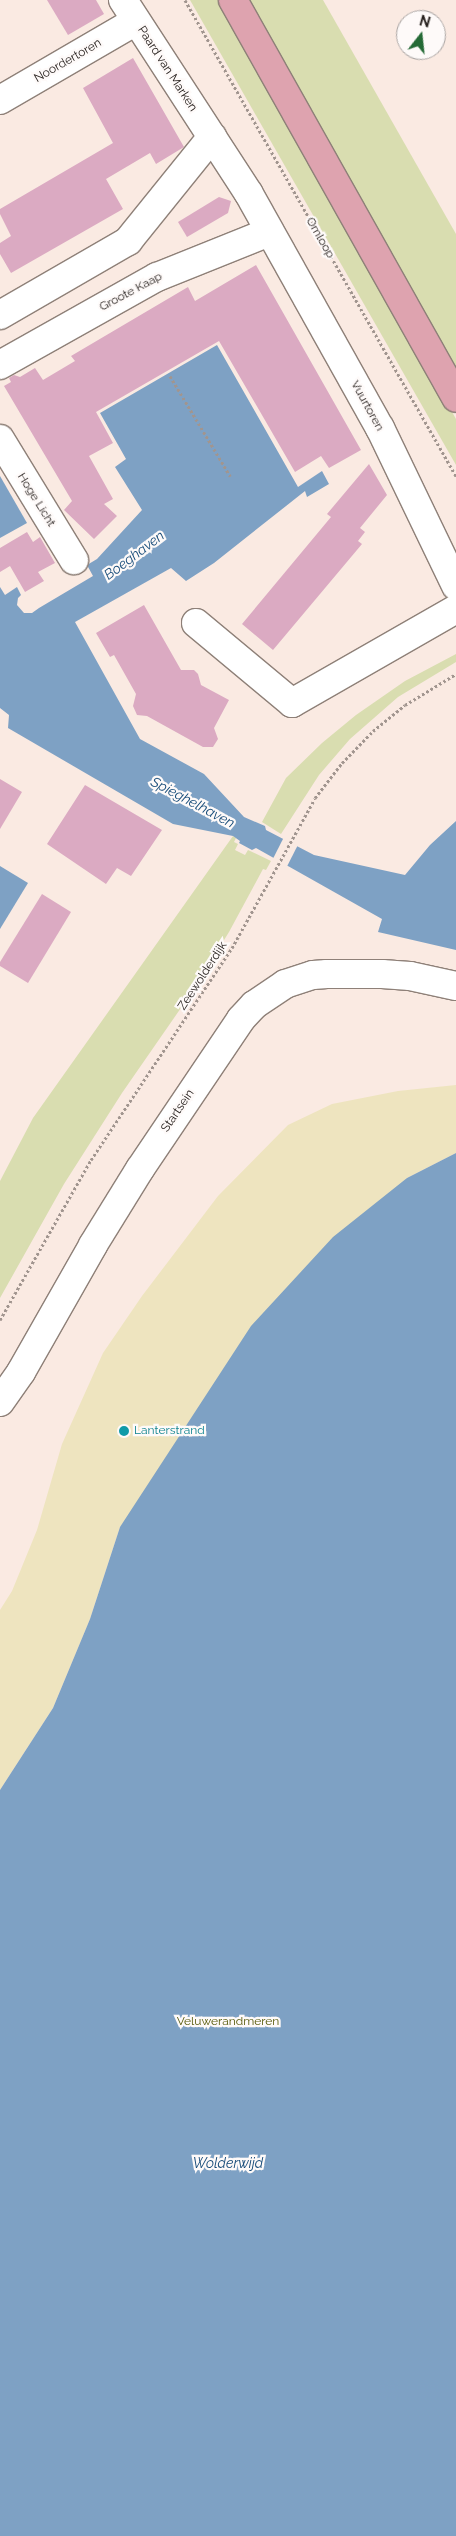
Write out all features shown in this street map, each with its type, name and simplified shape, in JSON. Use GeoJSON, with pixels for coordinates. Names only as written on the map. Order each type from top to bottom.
{"type":"FeatureCollection","features":[{"type":"Feature","properties":{"kind":"main road"},"geometry":{"type":"LineString","coordinates":[[233,0],[456,398]]}},
{"type":"Feature","properties":{"kind":"street","name":"Noordertoren"},"geometry":{"type":"LineString","coordinates":[[0,100],[130,11]]}},
{"type":"Feature","properties":{"kind":"street","name":"Paard van Marken"},"geometry":{"type":"LineString","coordinates":[[130,11],[236,172],[269,232]]}},
{"type":"Feature","properties":{"kind":"street"},"geometry":{"type":"LineString","coordinates":[[0,316],[128,241],[212,137]]}},
{"type":"Feature","properties":{"kind":"street","name":"Groote Kaap"},"geometry":{"type":"LineString","coordinates":[[0,365],[157,277],[269,232]]}},
{"type":"Feature","properties":{"kind":"street","name":"Vuurtoren"},"geometry":{"type":"LineString","coordinates":[[269,232],[380,428],[456,586]]}},
{"type":"Feature","properties":{"kind":"street","name":"Hoge Licht"},"geometry":{"type":"LineString","coordinates":[[0,439],[74,560]]}},
{"type":"Feature","properties":{"kind":"street"},"geometry":{"type":"LineString","coordinates":[[196,623],[292,703],[456,609]]}},
{"type":"Feature","properties":{"kind":"street","name":"Startsein"},"geometry":{"type":"LineString","coordinates":[[0,1402],[18,1378],[93,1245],[140,1170],[241,1019],[254,1005],[285,984],[313,975],[373,973],[410,976],[456,986]]}},
{"type":"Feature","properties":{"kind":"path","name":"Omloop"},"geometry":{"type":"LineString","coordinates":[[184,0],[456,476]]}},
{"type":"Feature","properties":{"kind":"path"},"geometry":{"type":"LineString","coordinates":[[170,376],[230,476]]}},
{"type":"Feature","properties":{"kind":"path","name":"Zeewolderdijk"},"geometry":{"type":"LineString","coordinates":[[0,1320],[79,1180],[216,974],[324,787],[358,746],[405,705],[456,674]]}},
{"type":"Feature","properties":{"kind":"green space"},"geometry":{"type":"Polygon","coordinates":[[[190,0],[219,0],[456,419],[456,465],[190,0]]]}},
{"type":"Feature","properties":{"kind":"green space"},"geometry":{"type":"Polygon","coordinates":[[[247,0],[323,0],[456,234],[456,370],[247,0]]]}},
{"type":"Feature","properties":{"kind":"green space"},"geometry":{"type":"Polygon","coordinates":[[[456,654],[456,662],[398,697],[350,739],[319,775],[281,834],[262,822],[286,778],[322,743],[356,715],[405,681],[456,654]]]}},
{"type":"Feature","properties":{"kind":"green space"},"geometry":{"type":"Polygon","coordinates":[[[233,836],[236,838],[234,842],[238,844],[235,850],[245,855],[248,850],[271,861],[266,870],[263,869],[229,932],[192,992],[122,1093],[64,1184],[0,1298],[0,1181],[33,1118],[233,836]]]}},
{"type":"Feature","properties":{"kind":"sand","name":"Lanterstrand"},"geometry":{"type":"Polygon","coordinates":[[[456,1085],[456,1153],[407,1178],[120,1527],[90,1619],[53,1708],[0,1790],[0,1610],[12,1591],[37,1530],[62,1444],[103,1353],[142,1296],[218,1196],[288,1125],[332,1104],[398,1091],[456,1085]]]}},
{"type":"Feature","properties":{"kind":"water"},"geometry":{"type":"Polygon","coordinates":[[[217,345],[298,487],[322,471],[329,484],[307,497],[305,491],[214,563],[186,581],[171,568],[75,622],[140,739],[204,774],[244,817],[265,826],[266,830],[314,855],[405,875],[430,845],[456,821],[456,950],[378,932],[382,919],[256,848],[252,850],[239,843],[240,841],[233,836],[173,824],[8,728],[9,715],[0,708],[0,587],[5,595],[17,587],[21,595],[18,598],[17,605],[24,613],[32,613],[93,576],[87,565],[97,559],[142,510],[115,467],[126,459],[100,413],[217,345]]]}},
{"type":"Feature","properties":{"kind":"water"},"geometry":{"type":"Polygon","coordinates":[[[0,476],[27,523],[0,538],[0,476]]]}},
{"type":"Feature","properties":{"kind":"water"},"geometry":{"type":"Polygon","coordinates":[[[0,866],[28,883],[0,929],[0,866]]]}},
{"type":"Feature","properties":{"kind":"water","name":"Wolderwijd"},"geometry":{"type":"Polygon","coordinates":[[[456,1153],[456,2536],[0,2536],[0,1790],[53,1708],[90,1619],[120,1527],[251,1326],[333,1237],[407,1178],[456,1153]]]}},
{"type":"Feature","properties":{"kind":"pier"},"geometry":{"type":"Polygon","coordinates":[[[284,837],[298,844],[286,867],[272,860],[284,837]]]}},
{"type":"Feature","properties":{"kind":"building"},"geometry":{"type":"Polygon","coordinates":[[[47,0],[96,0],[104,14],[68,35],[47,0]]]}},
{"type":"Feature","properties":{"kind":"building"},"geometry":{"type":"Polygon","coordinates":[[[133,58],[184,147],[156,164],[150,153],[106,179],[123,209],[11,273],[0,254],[0,243],[11,236],[0,214],[0,209],[113,143],[83,88],[133,58]]]}},
{"type":"Feature","properties":{"kind":"building"},"geometry":{"type":"Polygon","coordinates":[[[219,197],[231,201],[228,213],[187,237],[178,222],[219,197]]]}},
{"type":"Feature","properties":{"kind":"building"},"geometry":{"type":"Polygon","coordinates":[[[256,265],[361,450],[329,468],[321,456],[295,472],[219,341],[96,412],[113,443],[89,456],[113,499],[104,504],[117,516],[94,539],[64,510],[72,501],[4,386],[11,382],[9,378],[14,375],[20,377],[35,368],[43,380],[75,361],[71,356],[188,287],[195,301],[256,265]]]}},
{"type":"Feature","properties":{"kind":"building"},"geometry":{"type":"Polygon","coordinates":[[[369,464],[387,495],[360,528],[365,532],[358,541],[362,544],[273,650],[242,624],[331,517],[327,514],[369,464]]]}},
{"type":"Feature","properties":{"kind":"building"},"geometry":{"type":"Polygon","coordinates":[[[27,532],[33,542],[40,537],[55,563],[38,572],[44,581],[25,592],[10,566],[0,572],[0,548],[27,532]]]}},
{"type":"Feature","properties":{"kind":"building"},"geometry":{"type":"Polygon","coordinates":[[[144,605],[181,670],[194,670],[198,674],[201,685],[229,700],[214,728],[218,739],[213,747],[203,747],[147,716],[137,715],[133,706],[136,694],[114,655],[110,657],[96,633],[144,605]]]}},
{"type":"Feature","properties":{"kind":"building"},"geometry":{"type":"Polygon","coordinates":[[[0,779],[22,792],[0,829],[0,779]]]}},
{"type":"Feature","properties":{"kind":"building"},"geometry":{"type":"Polygon","coordinates":[[[85,785],[162,830],[131,876],[117,868],[106,884],[47,844],[85,785]]]}},
{"type":"Feature","properties":{"kind":"building"},"geometry":{"type":"Polygon","coordinates":[[[42,894],[71,912],[28,983],[0,966],[0,962],[42,894]]]}},
{"type":"Feature","properties":{"kind":"place","name":"Lanterstrand"},"geometry":{"type":"Point","coordinates":[124,1431]}},
{"type":"Feature","properties":{"kind":"water label","name":"Boeghaven"},"geometry":{"type":"Point","coordinates":[134,555]}},
{"type":"Feature","properties":{"kind":"water label","name":"Spieghelhaven"},"geometry":{"type":"Point","coordinates":[193,802]}},
{"type":"Feature","properties":{"kind":"park label","name":"Veluwerandmeren"},"geometry":{"type":"Point","coordinates":[228,2022]}}]}
